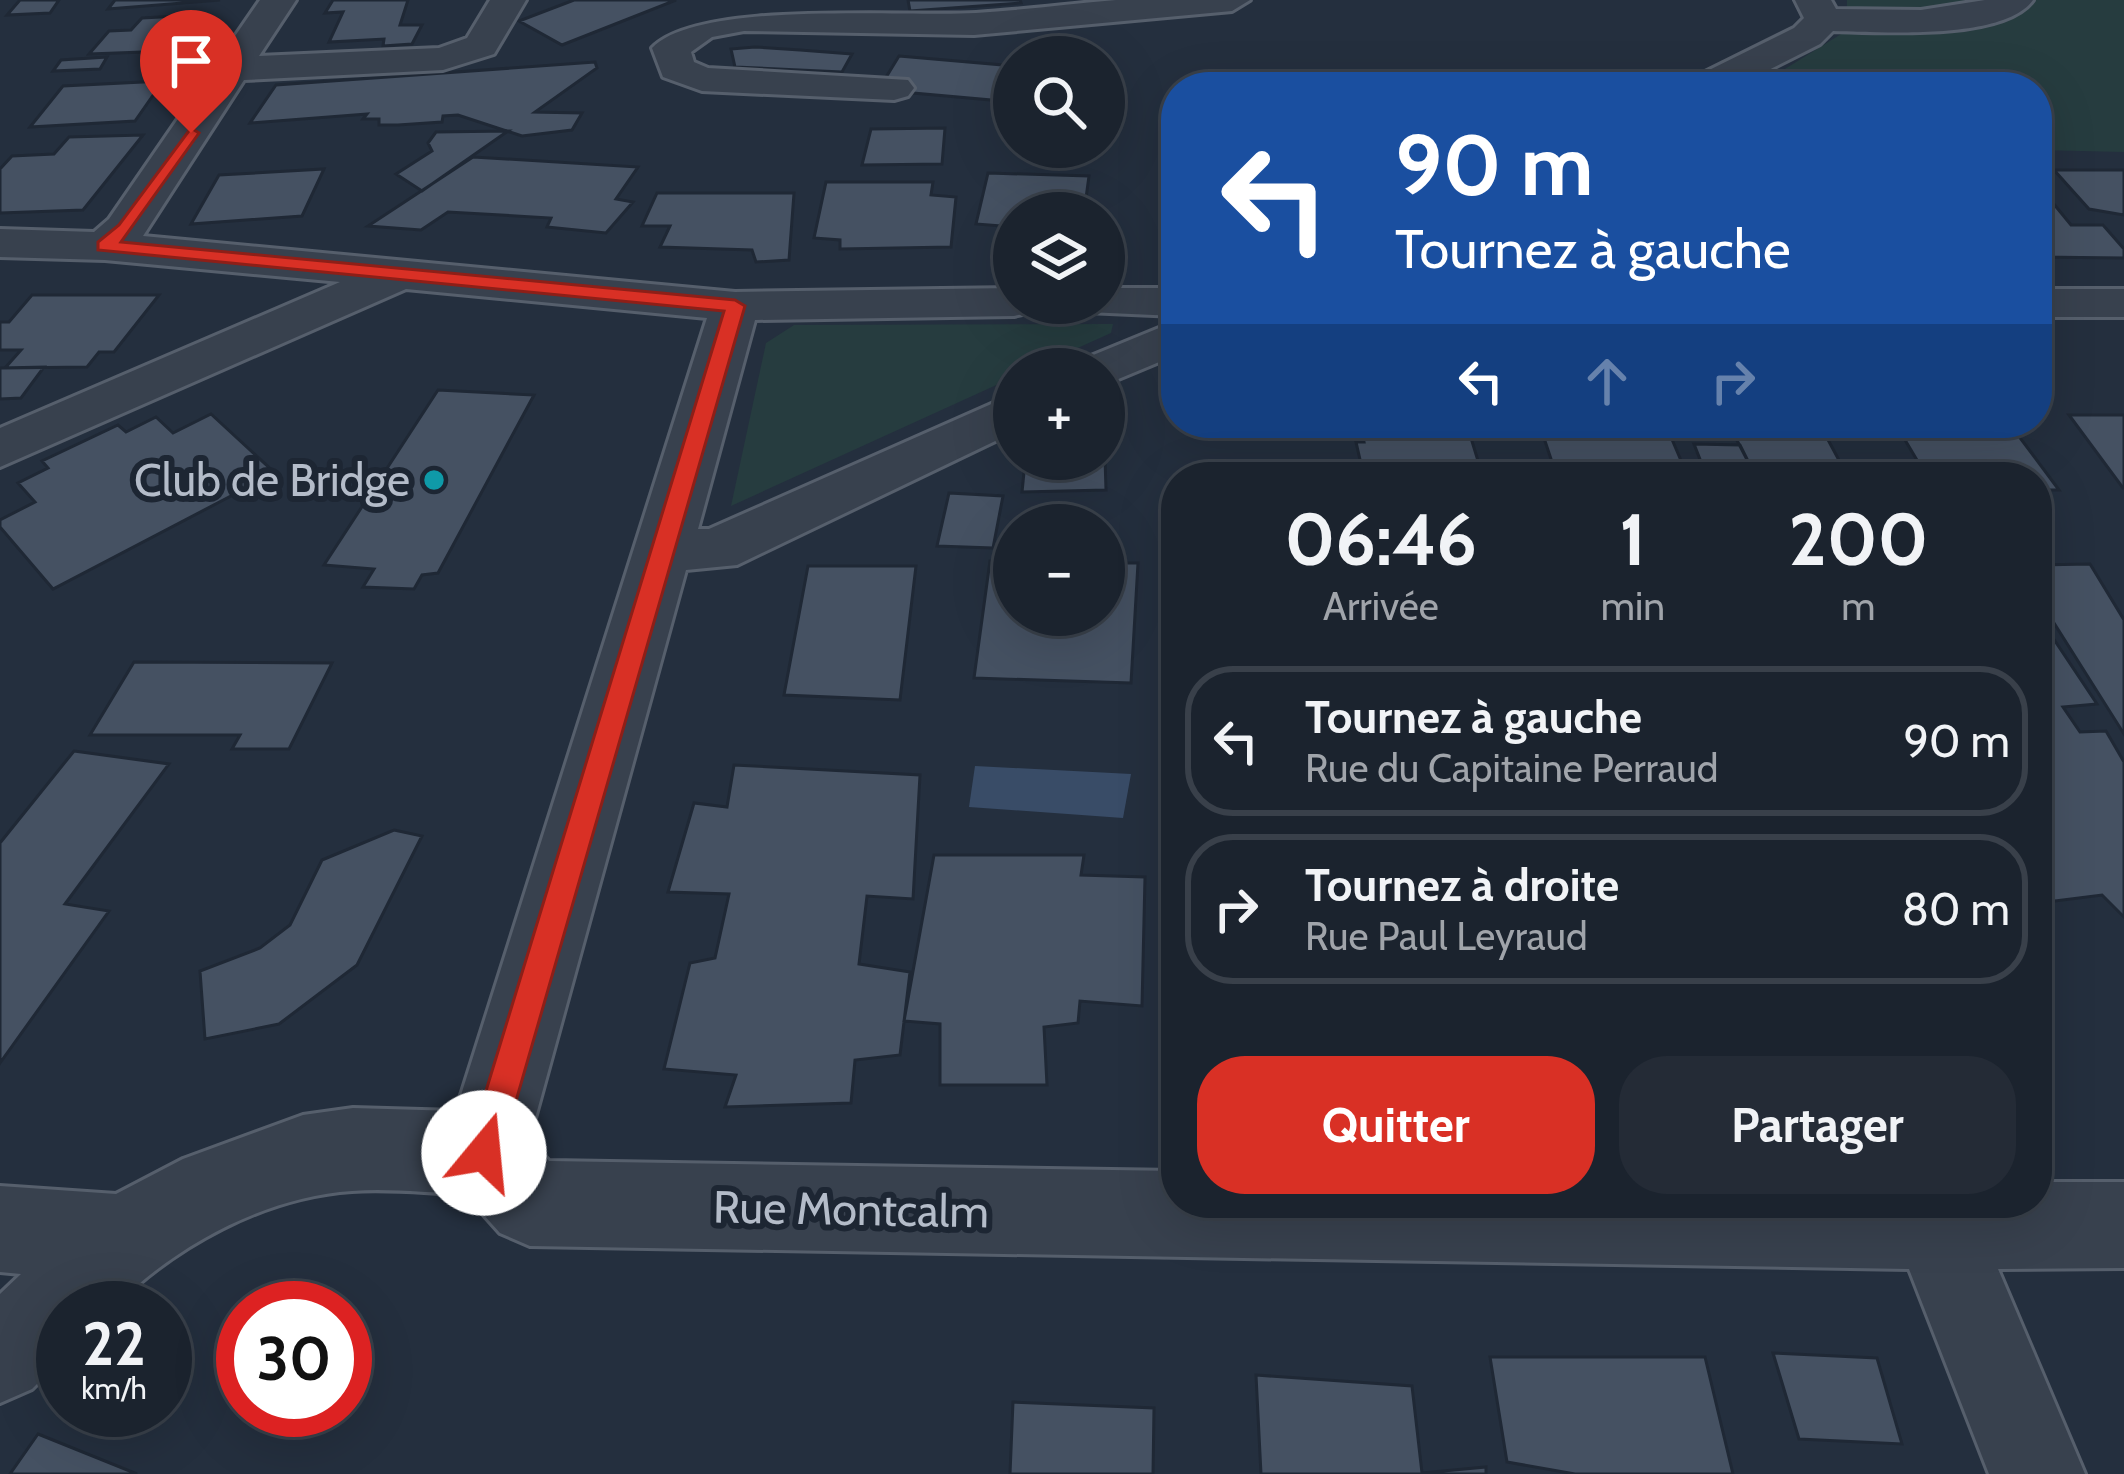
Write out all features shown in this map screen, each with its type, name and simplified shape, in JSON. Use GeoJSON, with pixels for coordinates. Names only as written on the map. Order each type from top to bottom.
{"type":"FeatureCollection","features":[{"type":"Feature","properties":{"kind":"street"},"geometry":{"type":"LineString","coordinates":[[105,246],[125,229],[278,0]]}},
{"type":"Feature","properties":{"kind":"street"},"geometry":{"type":"LineString","coordinates":[[235,68],[443,59],[481,46],[508,0]]}},
{"type":"Feature","properties":{"kind":"street"},"geometry":{"type":"LineString","coordinates":[[894,88],[702,79],[677,69],[670,53],[693,32],[744,20],[974,24],[1232,0]]}},
{"type":"Feature","properties":{"kind":"street"},"geometry":{"type":"LineString","coordinates":[[1735,72],[1808,36],[1818,10],[1923,19],[1995,11],[2015,0]]}},
{"type":"Feature","properties":{"kind":"street"},"geometry":{"type":"LineString","coordinates":[[0,243],[105,246],[735,306],[993,302]]}},
{"type":"Feature","properties":{"kind":"street"},"geometry":{"type":"LineString","coordinates":[[0,448],[399,274]]}},
{"type":"Feature","properties":{"kind":"street"},"geometry":{"type":"LineString","coordinates":[[1125,302],[1161,302]]}},
{"type":"Feature","properties":{"kind":"street"},"geometry":{"type":"LineString","coordinates":[[2052,303],[2124,303]]}},
{"type":"Feature","properties":{"kind":"street"},"geometry":{"type":"LineString","coordinates":[[0,1357],[121,1238],[213,1189],[303,1157],[353,1149],[484,1153],[735,306]]}},
{"type":"Feature","properties":{"kind":"street"},"geometry":{"type":"LineString","coordinates":[[1125,360],[1161,343]]}},
{"type":"Feature","properties":{"kind":"street"},"geometry":{"type":"LineString","coordinates":[[661,548],[716,550],[993,421]]}},
{"type":"Feature","properties":{"kind":"street","name":"Rue Montcalm"},"geometry":{"type":"LineString","coordinates":[[484,1153],[530,1203],[1161,1213]]}},
{"type":"Feature","properties":{"kind":"street","name":"Rue Montcalm"},"geometry":{"type":"LineString","coordinates":[[1447,1218],[2124,1225]]}},
{"type":"Feature","properties":{"kind":"street"},"geometry":{"type":"LineString","coordinates":[[1936,1226],[2037,1474]]}},
{"type":"Feature","properties":{"kind":"street"},"geometry":{"type":"LineString","coordinates":[[0,1228],[121,1238]]}},
{"type":"Feature","properties":{"kind":"green space"},"geometry":{"type":"Polygon","coordinates":[[[1847,0],[2124,0],[2124,152],[2052,150],[2052,72],[1780,72],[1846,31],[1847,0]]]}},
{"type":"Feature","properties":{"kind":"green space"},"geometry":{"type":"Polygon","coordinates":[[[1113,324],[1111,333],[1078,348],[993,348],[993,387],[731,506],[766,343],[794,325],[1113,324]]]}},
{"type":"Feature","properties":{"kind":"water"},"geometry":{"type":"Polygon","coordinates":[[[975,766],[1131,774],[1123,818],[969,807],[975,766]]]}},
{"type":"Feature","properties":{"kind":"building"},"geometry":{"type":"Polygon","coordinates":[[[20,0],[59,0],[50,13],[7,15],[20,0]]]}},
{"type":"Feature","properties":{"kind":"building"},"geometry":{"type":"Polygon","coordinates":[[[115,0],[220,0],[108,9],[115,0]]]}},
{"type":"Feature","properties":{"kind":"building"},"geometry":{"type":"Polygon","coordinates":[[[333,0],[408,0],[400,25],[422,25],[412,44],[383,46],[384,39],[329,42],[343,12],[325,13],[333,0]]]}},
{"type":"Feature","properties":{"kind":"building"},"geometry":{"type":"Polygon","coordinates":[[[574,0],[676,0],[562,45],[519,21],[574,0]]]}},
{"type":"Feature","properties":{"kind":"building"},"geometry":{"type":"Polygon","coordinates":[[[908,0],[1020,0],[1021,3],[910,11],[908,0]]]}},
{"type":"Feature","properties":{"kind":"building"},"geometry":{"type":"Polygon","coordinates":[[[198,15],[170,51],[89,54],[109,31],[131,30],[142,18],[198,15]]]}},
{"type":"Feature","properties":{"kind":"building"},"geometry":{"type":"Polygon","coordinates":[[[731,49],[852,54],[842,72],[735,67],[731,49]]]}},
{"type":"Feature","properties":{"kind":"building"},"geometry":{"type":"Polygon","coordinates":[[[899,56],[993,64],[993,100],[902,92],[885,79],[899,56]]]}},
{"type":"Feature","properties":{"kind":"building"},"geometry":{"type":"Polygon","coordinates":[[[107,57],[100,69],[53,71],[61,60],[107,57]]]}},
{"type":"Feature","properties":{"kind":"building"},"geometry":{"type":"Polygon","coordinates":[[[595,62],[597,68],[535,112],[582,113],[572,130],[522,136],[458,115],[443,116],[442,122],[398,125],[363,119],[367,114],[250,123],[276,85],[595,62]]]}},
{"type":"Feature","properties":{"kind":"building"},"geometry":{"type":"Polygon","coordinates":[[[163,81],[135,121],[30,127],[63,86],[163,81]]]}},
{"type":"Feature","properties":{"kind":"building"},"geometry":{"type":"Polygon","coordinates":[[[945,128],[942,164],[862,165],[871,129],[945,128]]]}},
{"type":"Feature","properties":{"kind":"building"},"geometry":{"type":"Polygon","coordinates":[[[508,131],[422,191],[396,174],[432,151],[428,143],[436,132],[508,131]]]}},
{"type":"Feature","properties":{"kind":"building"},"geometry":{"type":"Polygon","coordinates":[[[143,135],[83,210],[0,213],[0,169],[12,156],[54,154],[69,137],[143,135]]]}},
{"type":"Feature","properties":{"kind":"building"},"geometry":{"type":"Polygon","coordinates":[[[473,157],[638,167],[616,199],[633,202],[606,233],[547,227],[551,218],[448,212],[421,230],[368,226],[473,157]]]}},
{"type":"Feature","properties":{"kind":"building"},"geometry":{"type":"Polygon","coordinates":[[[324,169],[302,216],[191,224],[219,175],[324,169]]]}},
{"type":"Feature","properties":{"kind":"building"},"geometry":{"type":"Polygon","coordinates":[[[2054,170],[2124,170],[2124,215],[2089,209],[2054,170]]]}},
{"type":"Feature","properties":{"kind":"building"},"geometry":{"type":"Polygon","coordinates":[[[988,173],[1089,176],[1087,192],[993,192],[993,225],[976,224],[988,173]]]}},
{"type":"Feature","properties":{"kind":"building"},"geometry":{"type":"Polygon","coordinates":[[[826,182],[933,182],[931,195],[956,197],[951,247],[840,249],[840,240],[814,238],[826,182]]]}},
{"type":"Feature","properties":{"kind":"building"},"geometry":{"type":"Polygon","coordinates":[[[657,193],[794,193],[789,260],[756,262],[752,250],[660,247],[670,226],[642,226],[657,193]]]}},
{"type":"Feature","properties":{"kind":"building"},"geometry":{"type":"Polygon","coordinates":[[[2052,203],[2071,225],[2103,225],[2124,249],[2124,258],[2052,257],[2052,203]]]}},
{"type":"Feature","properties":{"kind":"building"},"geometry":{"type":"Polygon","coordinates":[[[32,295],[159,295],[114,352],[99,352],[87,367],[5,368],[21,350],[0,350],[0,322],[9,322],[32,295]]]}},
{"type":"Feature","properties":{"kind":"building"},"geometry":{"type":"Polygon","coordinates":[[[44,367],[21,398],[0,399],[0,368],[44,367]]]}},
{"type":"Feature","properties":{"kind":"building","name":"Club de Bridge"},"geometry":{"type":"Polygon","coordinates":[[[438,390],[534,395],[438,573],[422,575],[414,589],[363,587],[374,569],[324,565],[438,390]]]}},
{"type":"Feature","properties":{"kind":"building"},"geometry":{"type":"Polygon","coordinates":[[[211,414],[275,473],[53,589],[0,527],[0,520],[35,502],[18,483],[48,468],[42,461],[118,425],[126,432],[156,417],[173,433],[211,414]]]}},
{"type":"Feature","properties":{"kind":"building"},"geometry":{"type":"Polygon","coordinates":[[[2069,415],[2124,415],[2124,488],[2123,488],[2069,415]]]}},
{"type":"Feature","properties":{"kind":"building"},"geometry":{"type":"Polygon","coordinates":[[[1363,438],[1471,438],[1478,462],[1361,462],[1356,442],[1364,442],[1363,438]]]}},
{"type":"Feature","properties":{"kind":"building"},"geometry":{"type":"Polygon","coordinates":[[[1544,438],[1671,438],[1682,462],[1552,462],[1544,438]]]}},
{"type":"Feature","properties":{"kind":"building"},"geometry":{"type":"Polygon","coordinates":[[[1736,438],[1827,438],[1840,462],[1748,462],[1736,438]]]}},
{"type":"Feature","properties":{"kind":"building"},"geometry":{"type":"Polygon","coordinates":[[[1904,438],[2020,438],[2038,462],[1918,462],[1904,438]]]}},
{"type":"Feature","properties":{"kind":"building"},"geometry":{"type":"Polygon","coordinates":[[[1694,444],[1740,445],[1748,462],[1701,462],[1694,444]]]}},
{"type":"Feature","properties":{"kind":"building"},"geometry":{"type":"Polygon","coordinates":[[[1023,480],[1106,480],[1106,490],[1022,492],[1023,480]]]}},
{"type":"Feature","properties":{"kind":"building"},"geometry":{"type":"Polygon","coordinates":[[[949,493],[1003,496],[1001,504],[993,504],[993,548],[937,546],[949,493]]]}},
{"type":"Feature","properties":{"kind":"building"},"geometry":{"type":"Polygon","coordinates":[[[990,561],[993,636],[1125,636],[1125,563],[1138,563],[1131,683],[974,678],[990,561]]]}},
{"type":"Feature","properties":{"kind":"building"},"geometry":{"type":"Polygon","coordinates":[[[2090,564],[2124,620],[2124,734],[2052,620],[2052,565],[2090,564]]]}},
{"type":"Feature","properties":{"kind":"building"},"geometry":{"type":"Polygon","coordinates":[[[808,566],[916,566],[900,700],[784,695],[808,566]]]}},
{"type":"Feature","properties":{"kind":"building"},"geometry":{"type":"Polygon","coordinates":[[[2052,636],[2097,704],[2063,707],[2080,732],[2106,731],[2124,762],[2124,917],[2102,895],[2055,901],[2052,636]]]}},
{"type":"Feature","properties":{"kind":"building"},"geometry":{"type":"Polygon","coordinates":[[[134,662],[332,663],[289,749],[232,749],[240,735],[90,735],[134,662]]]}},
{"type":"Feature","properties":{"kind":"building"},"geometry":{"type":"Polygon","coordinates":[[[74,751],[169,764],[65,904],[109,911],[0,1063],[0,843],[74,751]]]}},
{"type":"Feature","properties":{"kind":"building"},"geometry":{"type":"Polygon","coordinates":[[[734,765],[920,775],[913,899],[867,896],[859,964],[910,972],[900,1055],[855,1060],[851,1103],[725,1107],[736,1075],[664,1069],[690,963],[715,958],[729,894],[668,892],[694,803],[727,807],[734,765]]]}},
{"type":"Feature","properties":{"kind":"building"},"geometry":{"type":"Polygon","coordinates":[[[394,830],[422,836],[357,965],[279,1024],[205,1039],[200,971],[260,948],[290,925],[322,860],[394,830]]]}},
{"type":"Feature","properties":{"kind":"building"},"geometry":{"type":"Polygon","coordinates":[[[934,855],[1084,855],[1081,875],[1145,877],[1142,1006],[1080,1001],[1078,1023],[1044,1027],[1047,1085],[940,1085],[940,1024],[904,1021],[934,855]]]}},
{"type":"Feature","properties":{"kind":"building"},"geometry":{"type":"Polygon","coordinates":[[[1773,1353],[1877,1358],[1902,1444],[1799,1439],[1773,1353]]]}},
{"type":"Feature","properties":{"kind":"building"},"geometry":{"type":"Polygon","coordinates":[[[1490,1357],[1705,1357],[1733,1474],[1575,1474],[1507,1462],[1490,1357]]]}},
{"type":"Feature","properties":{"kind":"building"},"geometry":{"type":"Polygon","coordinates":[[[1256,1375],[1412,1386],[1422,1473],[1486,1467],[1486,1474],[1261,1474],[1256,1375]]]}},
{"type":"Feature","properties":{"kind":"building"},"geometry":{"type":"Polygon","coordinates":[[[1013,1402],[1154,1408],[1153,1474],[1010,1474],[1013,1402]]]}},
{"type":"Feature","properties":{"kind":"building"},"geometry":{"type":"Polygon","coordinates":[[[36,1437],[137,1474],[10,1474],[36,1437]]]}},
{"type":"Feature","properties":{"kind":"place","name":"Club de Bridge"},"geometry":{"type":"Point","coordinates":[434,480]}},
{"type":"Feature","properties":{"kind":"route"},"geometry":{"type":"LineString","coordinates":[[191,133],[125,229],[105,246],[735,306],[484,1153]]}}]}
